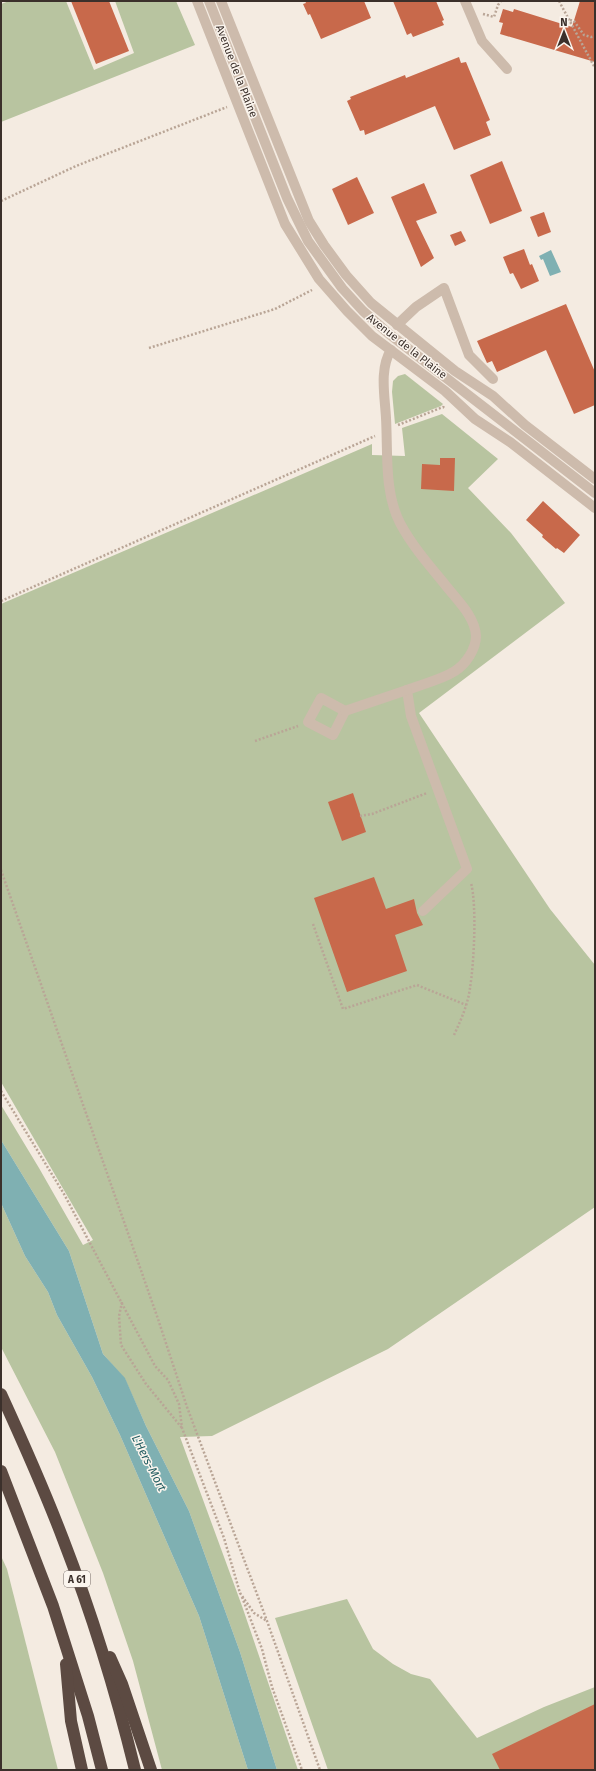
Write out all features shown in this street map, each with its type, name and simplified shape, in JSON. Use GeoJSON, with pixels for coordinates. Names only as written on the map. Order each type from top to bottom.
{"type":"FeatureCollection","features":[{"type":"Feature","properties":{"kind":"highway","name":"A 61"},"geometry":{"type":"LineString","coordinates":[[1,1394],[36,1471],[64,1540],[112,1685],[135,1770]]}},
{"type":"Feature","properties":{"kind":"highway"},"geometry":{"type":"LineString","coordinates":[[1,1471],[53,1606],[88,1716],[102,1770]]}},
{"type":"Feature","properties":{"kind":"highway"},"geometry":{"type":"LineString","coordinates":[[86,1605],[122,1684],[151,1770]]}},
{"type":"Feature","properties":{"kind":"highway"},"geometry":{"type":"LineString","coordinates":[[64,1643],[71,1721],[82,1770]]}},
{"type":"Feature","properties":{"kind":"street","name":"Avenue de la Plaine"},"geometry":{"type":"LineString","coordinates":[[197,1],[285,224],[305,258],[334,297],[372,336],[445,391],[475,419],[510,442],[595,508]]}},
{"type":"Feature","properties":{"kind":"street"},"geometry":{"type":"LineString","coordinates":[[209,1],[287,198],[308,241],[342,288],[363,311],[388,333],[595,493]]}},
{"type":"Feature","properties":{"kind":"street","name":"Avenue de la Plaine"},"geometry":{"type":"LineString","coordinates":[[221,1],[309,221],[346,275],[371,303],[397,326],[455,372],[493,396],[525,426],[595,479]]}},
{"type":"Feature","properties":{"kind":"street"},"geometry":{"type":"LineString","coordinates":[[467,6],[482,41],[508,69]]}},
{"type":"Feature","properties":{"kind":"street"},"geometry":{"type":"LineString","coordinates":[[397,326],[416,307],[444,288],[469,355],[493,379]]}},
{"type":"Feature","properties":{"kind":"street"},"geometry":{"type":"LineString","coordinates":[[345,711],[321,698],[308,722],[333,735],[345,711],[407,690],[455,671],[468,658],[474,646],[476,635],[470,618],[430,566],[398,517],[392,505],[388,488],[384,374],[386,357],[391,350]]}},
{"type":"Feature","properties":{"kind":"street"},"geometry":{"type":"LineString","coordinates":[[407,690],[411,716],[467,869],[424,911]]}},
{"type":"Feature","properties":{"kind":"path"},"geometry":{"type":"LineString","coordinates":[[467,6],[494,17],[501,1]]}},
{"type":"Feature","properties":{"kind":"path"},"geometry":{"type":"LineString","coordinates":[[559,1],[595,68]]}},
{"type":"Feature","properties":{"kind":"path"},"geometry":{"type":"LineString","coordinates":[[570,20],[574,21],[584,35],[591,37],[595,36]]}},
{"type":"Feature","properties":{"kind":"path"},"geometry":{"type":"LineString","coordinates":[[1,201],[76,166],[229,106]]}},
{"type":"Feature","properties":{"kind":"path"},"geometry":{"type":"LineString","coordinates":[[149,348],[275,309],[307,293]]}},
{"type":"Feature","properties":{"kind":"path"},"geometry":{"type":"LineString","coordinates":[[1,600],[364,442],[387,429],[443,407],[447,411]]}},
{"type":"Feature","properties":{"kind":"path"},"geometry":{"type":"LineString","coordinates":[[255,741],[308,722]]}},
{"type":"Feature","properties":{"kind":"path"},"geometry":{"type":"LineString","coordinates":[[360,816],[372,814],[419,797],[438,788]]}},
{"type":"Feature","properties":{"kind":"path"},"geometry":{"type":"LineString","coordinates":[[454,1035],[463,1016],[470,988],[474,929],[472,888],[467,869]]}},
{"type":"Feature","properties":{"kind":"path"},"geometry":{"type":"LineString","coordinates":[[1,870],[158,1319],[187,1407],[267,1621],[320,1770]]}},
{"type":"Feature","properties":{"kind":"path"},"geometry":{"type":"LineString","coordinates":[[313,924],[343,1008],[417,985],[466,1005]]}},
{"type":"Feature","properties":{"kind":"path"},"geometry":{"type":"LineString","coordinates":[[1,1091],[64,1194],[155,1366],[168,1380],[179,1404],[182,1428],[224,1538],[240,1593],[262,1648],[272,1687],[302,1770]]}},
{"type":"Feature","properties":{"kind":"path"},"geometry":{"type":"LineString","coordinates":[[122,1302],[119,1316],[121,1345],[146,1384],[182,1428]]}},
{"type":"Feature","properties":{"kind":"path"},"geometry":{"type":"LineString","coordinates":[[179,1404],[187,1407]]}},
{"type":"Feature","properties":{"kind":"path"},"geometry":{"type":"LineString","coordinates":[[240,1593],[254,1613],[267,1621]]}},
{"type":"Feature","properties":{"kind":"green space"},"geometry":{"type":"Polygon","coordinates":[[[9,1],[66,1],[94,70],[134,53],[115,1],[176,1],[195,45],[1,122],[1,4],[9,1]]]}},
{"type":"Feature","properties":{"kind":"green space"},"geometry":{"type":"Polygon","coordinates":[[[405,374],[443,404],[395,424],[392,392],[393,381],[398,376],[405,374]]]}},
{"type":"Feature","properties":{"kind":"green space"},"geometry":{"type":"Polygon","coordinates":[[[442,414],[498,459],[468,488],[511,533],[565,603],[419,713],[550,909],[595,965],[595,1207],[388,1349],[212,1436],[180,1437],[242,1606],[298,1770],[277,1770],[240,1652],[189,1511],[146,1426],[125,1379],[103,1354],[69,1251],[1,1140],[1,1105],[83,1245],[93,1240],[1,1082],[1,604],[372,444],[372,455],[405,456],[402,428],[442,414]]]}},
{"type":"Feature","properties":{"kind":"green space"},"geometry":{"type":"Polygon","coordinates":[[[1,1203],[25,1256],[48,1292],[57,1315],[92,1377],[120,1435],[199,1616],[248,1770],[162,1770],[133,1661],[103,1573],[55,1452],[1,1347],[1,1203]]]}},
{"type":"Feature","properties":{"kind":"green space"},"geometry":{"type":"Polygon","coordinates":[[[1,1556],[7,1569],[58,1770],[1,1770],[1,1556]]]}},
{"type":"Feature","properties":{"kind":"green space"},"geometry":{"type":"Polygon","coordinates":[[[347,1599],[373,1649],[393,1664],[411,1674],[430,1679],[477,1738],[544,1707],[595,1687],[595,1770],[328,1770],[275,1618],[347,1599]]]}},
{"type":"Feature","properties":{"kind":"water"},"geometry":{"type":"Polygon","coordinates":[[[551,250],[561,272],[550,276],[543,259],[541,260],[539,256],[551,250]]]}},
{"type":"Feature","properties":{"kind":"water","name":"L'Hers-Mort"},"geometry":{"type":"Polygon","coordinates":[[[1,1140],[69,1251],[103,1354],[125,1378],[146,1426],[189,1511],[240,1652],[277,1770],[248,1770],[199,1616],[120,1435],[92,1377],[57,1315],[48,1292],[25,1256],[1,1203],[1,1140]]]}},
{"type":"Feature","properties":{"kind":"building"},"geometry":{"type":"Polygon","coordinates":[[[71,1],[109,1],[129,51],[96,64],[71,1]]]}},
{"type":"Feature","properties":{"kind":"building"},"geometry":{"type":"Polygon","coordinates":[[[305,1],[364,1],[371,18],[321,39],[310,14],[308,15],[303,4],[306,3],[305,1]]]}},
{"type":"Feature","properties":{"kind":"building"},"geometry":{"type":"Polygon","coordinates":[[[393,1],[436,1],[444,20],[442,21],[444,25],[413,37],[411,33],[407,35],[393,1]]]}},
{"type":"Feature","properties":{"kind":"building"},"geometry":{"type":"Polygon","coordinates":[[[580,1],[595,1],[595,62],[500,34],[503,23],[499,22],[503,9],[513,12],[514,9],[572,27],[580,1]]]}},
{"type":"Feature","properties":{"kind":"building"},"geometry":{"type":"Polygon","coordinates":[[[459,57],[461,63],[466,62],[490,120],[486,122],[491,135],[454,150],[435,106],[365,135],[364,130],[360,131],[347,101],[351,99],[350,97],[405,75],[406,78],[459,57]]]}},
{"type":"Feature","properties":{"kind":"building"},"geometry":{"type":"Polygon","coordinates":[[[502,161],[522,211],[490,224],[470,175],[502,161]]]}},
{"type":"Feature","properties":{"kind":"building"},"geometry":{"type":"Polygon","coordinates":[[[357,177],[374,213],[348,225],[332,189],[357,177]]]}},
{"type":"Feature","properties":{"kind":"building"},"geometry":{"type":"Polygon","coordinates":[[[424,183],[437,213],[416,221],[434,258],[421,267],[391,197],[424,183]]]}},
{"type":"Feature","properties":{"kind":"building"},"geometry":{"type":"Polygon","coordinates":[[[544,212],[551,232],[538,237],[530,217],[544,212]]]}},
{"type":"Feature","properties":{"kind":"building"},"geometry":{"type":"Polygon","coordinates":[[[461,231],[466,241],[455,246],[450,235],[461,231]]]}},
{"type":"Feature","properties":{"kind":"building"},"geometry":{"type":"Polygon","coordinates":[[[524,249],[530,265],[532,264],[539,281],[521,289],[513,273],[510,274],[503,257],[524,249]]]}},
{"type":"Feature","properties":{"kind":"building"},"geometry":{"type":"Polygon","coordinates":[[[566,304],[595,372],[595,405],[574,414],[546,350],[497,372],[492,361],[487,363],[477,341],[566,304]]]}},
{"type":"Feature","properties":{"kind":"building"},"geometry":{"type":"Polygon","coordinates":[[[440,458],[455,458],[454,491],[421,489],[422,464],[440,465],[440,458]]]}},
{"type":"Feature","properties":{"kind":"building"},"geometry":{"type":"Polygon","coordinates":[[[543,501],[580,535],[564,553],[557,548],[556,549],[542,537],[543,535],[526,520],[543,501]]]}},
{"type":"Feature","properties":{"kind":"building"},"geometry":{"type":"Polygon","coordinates":[[[353,793],[366,832],[342,841],[328,802],[353,793]]]}},
{"type":"Feature","properties":{"kind":"building"},"geometry":{"type":"Polygon","coordinates":[[[374,877],[386,909],[414,899],[417,913],[423,925],[395,935],[407,971],[347,992],[314,898],[374,877]]]}},
{"type":"Feature","properties":{"kind":"building"},"geometry":{"type":"Polygon","coordinates":[[[595,1704],[595,1770],[500,1770],[492,1754],[595,1704]]]}}]}
